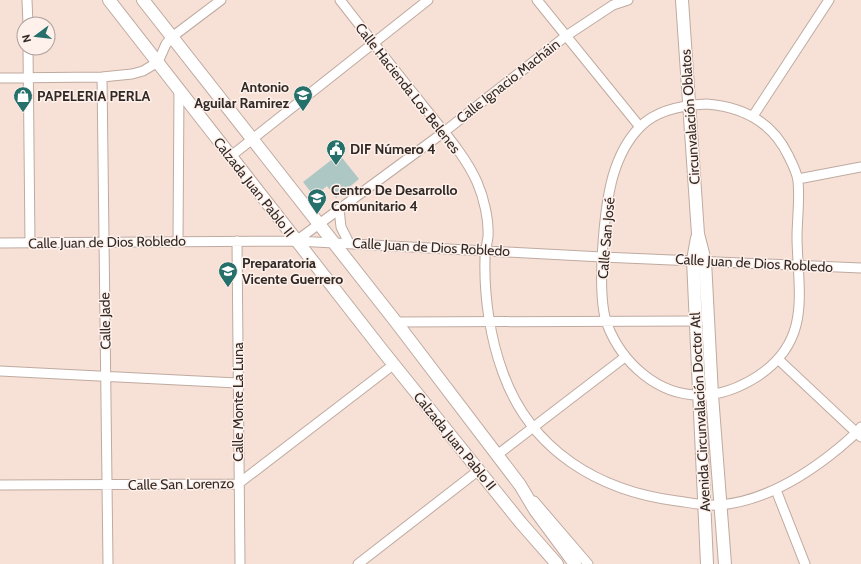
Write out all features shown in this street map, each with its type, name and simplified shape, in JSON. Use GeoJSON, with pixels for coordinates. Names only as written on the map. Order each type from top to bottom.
{"type":"FeatureCollection","features":[{"type":"Feature","properties":{"kind":"main road","name":"Calzada Juan Pablo II"},"geometry":{"type":"LineString","coordinates":[[109,0],[393,364],[521,523],[557,564]]}},
{"type":"Feature","properties":{"kind":"main road","name":"Calzada Juan Pablo II"},"geometry":{"type":"LineString","coordinates":[[143,0],[396,322],[498,455],[520,485],[535,510],[575,564]]}},
{"type":"Feature","properties":{"kind":"main road","name":"Circunvalación Oblatos"},"geometry":{"type":"LineString","coordinates":[[682,0],[699,260]]}},
{"type":"Feature","properties":{"kind":"main road","name":"Avenida Circunvalación Doctor Atl"},"geometry":{"type":"LineString","coordinates":[[699,260],[696,321],[707,564]]}},
{"type":"Feature","properties":{"kind":"main road","name":"Avenida Circunvalación Doctor Atl"},"geometry":{"type":"LineString","coordinates":[[699,260],[712,395],[725,564]]}},
{"type":"Feature","properties":{"kind":"street"},"geometry":{"type":"LineString","coordinates":[[27,0],[28,16]]}},
{"type":"Feature","properties":{"kind":"street"},"geometry":{"type":"LineString","coordinates":[[0,78],[102,77],[132,74],[142,71],[158,62],[172,37],[220,0]]}},
{"type":"Feature","properties":{"kind":"street","name":"Calle Hacienda Los Belenes"},"geometry":{"type":"LineString","coordinates":[[340,0],[444,132],[462,156],[477,182],[485,209],[488,234],[485,258],[489,323],[503,375],[518,405],[533,427],[544,440],[572,464],[593,477],[617,487],[658,498],[704,505],[721,504],[747,500],[776,490],[817,466],[860,432]]}},
{"type":"Feature","properties":{"kind":"street"},"geometry":{"type":"LineString","coordinates":[[230,156],[428,0]]}},
{"type":"Feature","properties":{"kind":"street"},"geometry":{"type":"LineString","coordinates":[[537,0],[640,127]]}},
{"type":"Feature","properties":{"kind":"street","name":"Calle Ignacio Macháin"},"geometry":{"type":"LineString","coordinates":[[296,241],[444,132],[566,36],[613,4],[628,0]]}},
{"type":"Feature","properties":{"kind":"street"},"geometry":{"type":"LineString","coordinates":[[753,116],[829,0]]}},
{"type":"Feature","properties":{"kind":"street"},"geometry":{"type":"LineString","coordinates":[[28,56],[30,243]]}},
{"type":"Feature","properties":{"kind":"street","name":"Calle Jade"},"geometry":{"type":"LineString","coordinates":[[102,77],[108,564]]}},
{"type":"Feature","properties":{"kind":"street"},"geometry":{"type":"LineString","coordinates":[[178,241],[179,88]]}},
{"type":"Feature","properties":{"kind":"street","name":"Calle San José"},"geometry":{"type":"LineString","coordinates":[[779,360],[749,382],[729,391],[712,395],[676,392],[660,386],[636,368],[625,357],[606,322],[602,290],[602,258],[606,218],[613,177],[626,146],[640,127],[662,113],[689,105],[722,105],[736,108],[753,116],[777,137],[791,160],[798,180]]}},
{"type":"Feature","properties":{"kind":"street"},"geometry":{"type":"LineString","coordinates":[[860,432],[779,360],[786,350],[796,324],[801,285],[797,239],[798,180],[861,167]]}},
{"type":"Feature","properties":{"kind":"street"},"geometry":{"type":"LineString","coordinates":[[339,209],[340,227],[349,243]]}},
{"type":"Feature","properties":{"kind":"street","name":"Calle Juan de Dios Robledo"},"geometry":{"type":"LineString","coordinates":[[0,243],[178,241],[333,242],[602,258],[699,260],[861,268]]}},
{"type":"Feature","properties":{"kind":"street","name":"Calle Monte La Luna"},"geometry":{"type":"LineString","coordinates":[[237,241],[237,382],[240,564]]}},
{"type":"Feature","properties":{"kind":"street"},"geometry":{"type":"LineString","coordinates":[[396,322],[489,323],[696,321]]}},
{"type":"Feature","properties":{"kind":"street"},"geometry":{"type":"LineString","coordinates":[[498,455],[625,357]]}},
{"type":"Feature","properties":{"kind":"street","name":"Calle San Lorenzo"},"geometry":{"type":"LineString","coordinates":[[0,485],[238,484],[393,364]]}},
{"type":"Feature","properties":{"kind":"street"},"geometry":{"type":"LineString","coordinates":[[0,371],[237,382]]}},
{"type":"Feature","properties":{"kind":"street"},"geometry":{"type":"LineString","coordinates":[[358,564],[479,470]]}},
{"type":"Feature","properties":{"kind":"street","name":"Calzada Juan Pablo II"},"geometry":{"type":"LineString","coordinates":[[520,485],[588,564]]}},
{"type":"Feature","properties":{"kind":"street"},"geometry":{"type":"LineString","coordinates":[[776,490],[805,564]]}},
{"type":"Feature","properties":{"kind":"street","name":"Calzada Juan Pablo II"},"geometry":{"type":"LineString","coordinates":[[521,523],[549,564]]}},
{"type":"Feature","properties":{"kind":"building","name":"DIF Número 4"},"geometry":{"type":"Polygon","coordinates":[[[339,154],[359,179],[336,198],[327,186],[314,196],[303,182],[339,154]]]}},
{"type":"Feature","properties":{"kind":"place","name":"Antonio Aguilar Ramirez"},"geometry":{"type":"Point","coordinates":[303,112]}},
{"type":"Feature","properties":{"kind":"place","name":"PAPELERIA PERLA"},"geometry":{"type":"Point","coordinates":[23,113]}},
{"type":"Feature","properties":{"kind":"place","name":"DIF Número 4"},"geometry":{"type":"Point","coordinates":[336,166]}},
{"type":"Feature","properties":{"kind":"place","name":"Centro De Desarrollo Comunitario 4"},"geometry":{"type":"Point","coordinates":[317,215]}},
{"type":"Feature","properties":{"kind":"place","name":"Preparatoria Vicente Guerrero"},"geometry":{"type":"Point","coordinates":[228,288]}}]}
